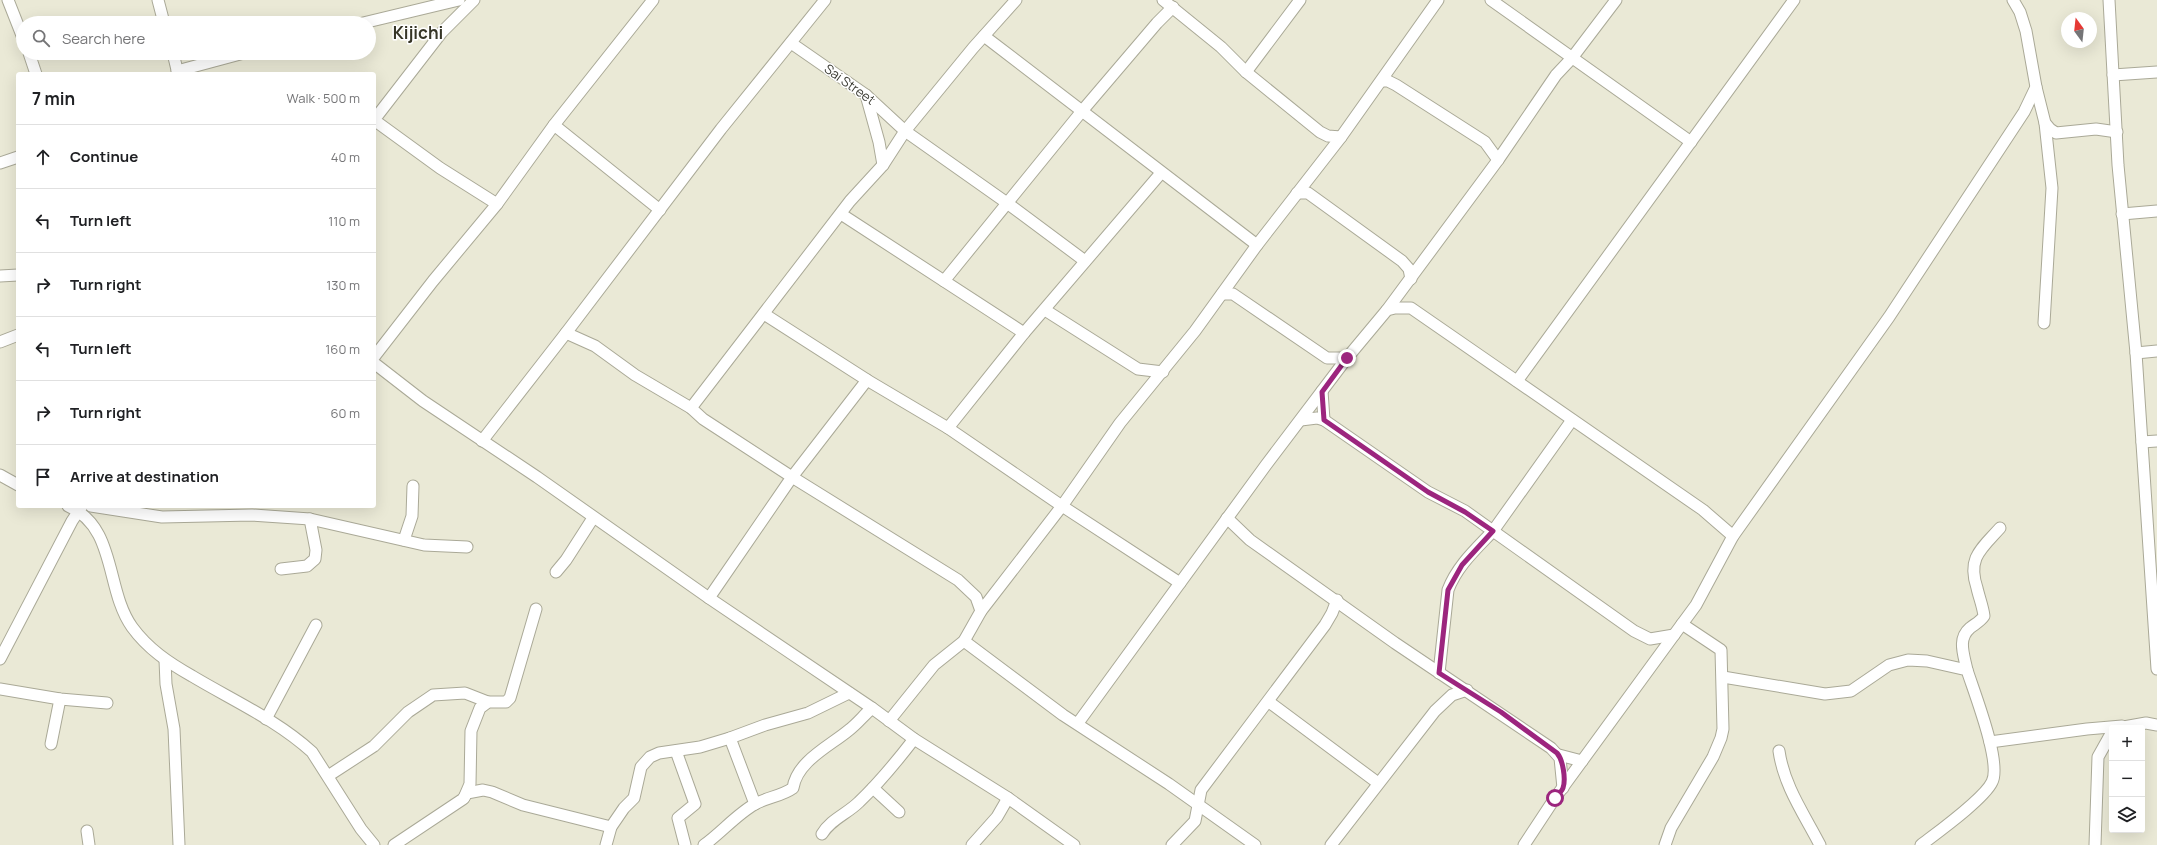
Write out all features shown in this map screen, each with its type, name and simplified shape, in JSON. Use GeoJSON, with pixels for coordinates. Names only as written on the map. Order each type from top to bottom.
{"type":"FeatureCollection","features":[{"type":"Feature","properties":{"kind":"street"},"geometry":{"type":"LineString","coordinates":[[8,0],[16,20]]}},
{"type":"Feature","properties":{"kind":"street"},"geometry":{"type":"LineString","coordinates":[[158,0],[162,16]]}},
{"type":"Feature","properties":{"kind":"street"},"geometry":{"type":"LineString","coordinates":[[376,20],[459,0]]}},
{"type":"Feature","properties":{"kind":"street"},"geometry":{"type":"LineString","coordinates":[[376,117],[442,32],[474,0]]}},
{"type":"Feature","properties":{"kind":"street"},"geometry":{"type":"LineString","coordinates":[[376,354],[433,281],[497,204],[554,125],[653,0]]}},
{"type":"Feature","properties":{"kind":"street"},"geometry":{"type":"LineString","coordinates":[[482,441],[824,0]]}},
{"type":"Feature","properties":{"kind":"street"},"geometry":{"type":"LineString","coordinates":[[691,408],[706,386],[841,214],[883,165],[905,131],[1016,0]]}},
{"type":"Feature","properties":{"kind":"street"},"geometry":{"type":"LineString","coordinates":[[1163,0],[1221,47],[1246,72],[1320,132],[1328,136],[1341,137]]}},
{"type":"Feature","properties":{"kind":"street"},"geometry":{"type":"LineString","coordinates":[[1246,72],[1300,0]]}},
{"type":"Feature","properties":{"kind":"street"},"geometry":{"type":"LineString","coordinates":[[889,721],[934,665],[964,641],[981,611],[1062,506],[1120,423],[1163,372],[1257,245],[1341,137],[1438,0]]}},
{"type":"Feature","properties":{"kind":"street"},"geometry":{"type":"LineString","coordinates":[[1491,0],[1691,142]]}},
{"type":"Feature","properties":{"kind":"street"},"geometry":{"type":"LineString","coordinates":[[1078,724],[1227,518],[1347,358],[1408,283],[1498,160],[1556,75],[1572,58],[1616,0]]}},
{"type":"Feature","properties":{"kind":"street"},"geometry":{"type":"LineString","coordinates":[[1517,381],[1794,0]]}},
{"type":"Feature","properties":{"kind":"street"},"geometry":{"type":"LineString","coordinates":[[2013,0],[2020,12],[2026,32],[2036,87],[2045,123],[2052,188],[2044,323]]}},
{"type":"Feature","properties":{"kind":"street"},"geometry":{"type":"LineString","coordinates":[[2109,0],[2122,214],[2136,353],[2154,592],[2157,669]]}},
{"type":"Feature","properties":{"kind":"street"},"geometry":{"type":"LineString","coordinates":[[944,281],[1082,110],[1156,23],[1173,7]]}},
{"type":"Feature","properties":{"kind":"street"},"geometry":{"type":"LineString","coordinates":[[984,36],[1257,245]]}},
{"type":"Feature","properties":{"kind":"street","name":"Sai Street"},"geometry":{"type":"LineString","coordinates":[[791,43],[866,95],[905,131],[1007,203],[1085,261]]}},
{"type":"Feature","properties":{"kind":"street"},"geometry":{"type":"LineString","coordinates":[[31,60],[35,72]]}},
{"type":"Feature","properties":{"kind":"street"},"geometry":{"type":"LineString","coordinates":[[174,60],[178,72],[220,60]]}},
{"type":"Feature","properties":{"kind":"street"},"geometry":{"type":"LineString","coordinates":[[2113,75],[2157,72]]}},
{"type":"Feature","properties":{"kind":"street"},"geometry":{"type":"LineString","coordinates":[[1382,81],[1388,81],[1396,85],[1485,142],[1498,160]]}},
{"type":"Feature","properties":{"kind":"street"},"geometry":{"type":"LineString","coordinates":[[1524,845],[1582,761],[1696,604],[1733,536],[1889,317],[2024,112],[2036,87]]}},
{"type":"Feature","properties":{"kind":"street"},"geometry":{"type":"LineString","coordinates":[[866,95],[879,142],[883,165]]}},
{"type":"Feature","properties":{"kind":"street"},"geometry":{"type":"LineString","coordinates":[[376,121],[440,168],[497,204]]}},
{"type":"Feature","properties":{"kind":"street"},"geometry":{"type":"LineString","coordinates":[[2045,123],[2056,133],[2096,129],[2117,132]]}},
{"type":"Feature","properties":{"kind":"street"},"geometry":{"type":"LineString","coordinates":[[554,125],[660,210]]}},
{"type":"Feature","properties":{"kind":"street"},"geometry":{"type":"LineString","coordinates":[[1320,132],[1326,156]]}},
{"type":"Feature","properties":{"kind":"street"},"geometry":{"type":"LineString","coordinates":[[0,163],[16,158]]}},
{"type":"Feature","properties":{"kind":"street"},"geometry":{"type":"LineString","coordinates":[[948,428],[1024,333],[1161,172]]}},
{"type":"Feature","properties":{"kind":"street"},"geometry":{"type":"LineString","coordinates":[[1297,193],[1308,193],[1402,261],[1409,269],[1408,283],[1411,308]]}},
{"type":"Feature","properties":{"kind":"street"},"geometry":{"type":"LineString","coordinates":[[2122,214],[2157,211]]}},
{"type":"Feature","properties":{"kind":"street"},"geometry":{"type":"LineString","coordinates":[[841,214],[1024,333]]}},
{"type":"Feature","properties":{"kind":"street"},"geometry":{"type":"LineString","coordinates":[[0,276],[16,275]]}},
{"type":"Feature","properties":{"kind":"street"},"geometry":{"type":"LineString","coordinates":[[1222,294],[1233,294],[1327,358],[1347,358]]}},
{"type":"Feature","properties":{"kind":"street"},"geometry":{"type":"LineString","coordinates":[[1387,310],[1395,308],[1411,308],[1703,510],[1733,536]]}},
{"type":"Feature","properties":{"kind":"street"},"geometry":{"type":"LineString","coordinates":[[1045,310],[1138,369],[1163,372]]}},
{"type":"Feature","properties":{"kind":"street"},"geometry":{"type":"LineString","coordinates":[[764,314],[866,380],[948,428],[1062,506],[1180,583]]}},
{"type":"Feature","properties":{"kind":"street"},"geometry":{"type":"LineString","coordinates":[[566,333],[594,346],[634,375],[691,408],[703,418],[792,477],[958,580],[976,597],[981,611]]}},
{"type":"Feature","properties":{"kind":"street"},"geometry":{"type":"LineString","coordinates":[[0,342],[16,336]]}},
{"type":"Feature","properties":{"kind":"street"},"geometry":{"type":"LineString","coordinates":[[2136,353],[2157,352]]}},
{"type":"Feature","properties":{"kind":"street"},"geometry":{"type":"LineString","coordinates":[[1327,358],[1333,377]]}},
{"type":"Feature","properties":{"kind":"street"},"geometry":{"type":"LineString","coordinates":[[376,365],[423,401],[537,477],[593,518],[709,598],[872,708],[914,739],[1008,798],[1074,845]]}},
{"type":"Feature","properties":{"kind":"street"},"geometry":{"type":"LineString","coordinates":[[709,598],[792,477],[866,380]]}},
{"type":"Feature","properties":{"kind":"street"},"geometry":{"type":"LineString","coordinates":[[1322,392],[1324,420]]}},
{"type":"Feature","properties":{"kind":"street"},"geometry":{"type":"LineString","coordinates":[[1301,420],[1318,418],[1324,420],[1428,492],[1465,512],[1493,531],[1634,631],[1650,639],[1674,635]]}},
{"type":"Feature","properties":{"kind":"street"},"geometry":{"type":"LineString","coordinates":[[1439,673],[1448,590],[1462,565],[1493,531],[1572,420]]}},
{"type":"Feature","properties":{"kind":"street"},"geometry":{"type":"LineString","coordinates":[[2142,442],[2157,441]]}},
{"type":"Feature","properties":{"kind":"street"},"geometry":{"type":"LineString","coordinates":[[0,475],[16,485]]}},
{"type":"Feature","properties":{"kind":"street"},"geometry":{"type":"LineString","coordinates":[[404,540],[412,516],[413,486]]}},
{"type":"Feature","properties":{"kind":"street"},"geometry":{"type":"LineString","coordinates":[[0,659],[80,508],[89,520],[106,550],[115,592],[131,626],[144,643],[165,660],[266,719],[307,748],[328,776],[361,829],[374,845]]}},
{"type":"Feature","properties":{"kind":"street"},"geometry":{"type":"LineString","coordinates":[[104,508],[162,517],[252,515],[310,519],[424,544],[467,547]]}},
{"type":"Feature","properties":{"kind":"street"},"geometry":{"type":"LineString","coordinates":[[556,572],[566,560],[593,518]]}},
{"type":"Feature","properties":{"kind":"street"},"geometry":{"type":"LineString","coordinates":[[1227,518],[1250,540],[1439,673],[1467,690],[1559,755],[1582,761]]}},
{"type":"Feature","properties":{"kind":"street"},"geometry":{"type":"LineString","coordinates":[[281,570],[307,566],[315,559],[316,550],[310,519]]}},
{"type":"Feature","properties":{"kind":"street"},"geometry":{"type":"LineString","coordinates":[[1921,845],[1987,791],[1995,773],[1990,742],[1967,670],[1962,639],[1965,633],[1984,616],[1974,580],[1974,560],[1976,555],[2000,528]]}},
{"type":"Feature","properties":{"kind":"street"},"geometry":{"type":"LineString","coordinates":[[1172,845],[1195,821],[1201,790],[1269,702],[1325,625],[1332,613],[1336,600]]}},
{"type":"Feature","properties":{"kind":"street"},"geometry":{"type":"LineString","coordinates":[[328,776],[374,746],[408,712],[433,694],[465,692],[488,702],[506,702],[510,698],[536,609]]}},
{"type":"Feature","properties":{"kind":"street"},"geometry":{"type":"LineString","coordinates":[[1665,845],[1671,828],[1713,757],[1721,738],[1721,650],[1682,624]]}},
{"type":"Feature","properties":{"kind":"street"},"geometry":{"type":"LineString","coordinates":[[266,719],[316,625]]}},
{"type":"Feature","properties":{"kind":"street"},"geometry":{"type":"LineString","coordinates":[[964,641],[1063,715],[1255,845]]}},
{"type":"Feature","properties":{"kind":"street"},"geometry":{"type":"LineString","coordinates":[[165,660],[166,684],[174,729],[179,845]]}},
{"type":"Feature","properties":{"kind":"street"},"geometry":{"type":"LineString","coordinates":[[1722,677],[1825,694],[1851,691],[1889,665],[1908,660],[1927,661],[1967,670]]}},
{"type":"Feature","properties":{"kind":"street"},"geometry":{"type":"LineString","coordinates":[[0,689],[60,699],[107,703]]}},
{"type":"Feature","properties":{"kind":"street"},"geometry":{"type":"LineString","coordinates":[[1331,845],[1378,783],[1445,701],[1452,695],[1467,690]]}},
{"type":"Feature","properties":{"kind":"street"},"geometry":{"type":"LineString","coordinates":[[606,845],[611,827],[624,808],[634,798],[641,767],[645,760],[659,753],[700,747],[765,725],[808,713],[849,693]]}},
{"type":"Feature","properties":{"kind":"street"},"geometry":{"type":"LineString","coordinates":[[51,744],[60,699]]}},
{"type":"Feature","properties":{"kind":"street"},"geometry":{"type":"LineString","coordinates":[[463,799],[470,784],[472,731],[480,708],[488,702]]}},
{"type":"Feature","properties":{"kind":"street"},"geometry":{"type":"LineString","coordinates":[[1269,702],[1378,783]]}},
{"type":"Feature","properties":{"kind":"street"},"geometry":{"type":"LineString","coordinates":[[704,845],[717,841],[755,804],[776,795],[786,793],[793,788],[794,782],[810,760],[850,730],[872,708]]}},
{"type":"Feature","properties":{"kind":"street"},"geometry":{"type":"LineString","coordinates":[[2130,725],[2146,722],[2157,725]]}},
{"type":"Feature","properties":{"kind":"street"},"geometry":{"type":"LineString","coordinates":[[1990,742],[2087,728],[2109,727]]}},
{"type":"Feature","properties":{"kind":"street"},"geometry":{"type":"LineString","coordinates":[[2095,845],[2098,757],[2104,743],[2109,736]]}},
{"type":"Feature","properties":{"kind":"street"},"geometry":{"type":"LineString","coordinates":[[730,738],[755,804]]}},
{"type":"Feature","properties":{"kind":"street"},"geometry":{"type":"LineString","coordinates":[[822,834],[828,826],[858,804],[914,739]]}},
{"type":"Feature","properties":{"kind":"street"},"geometry":{"type":"LineString","coordinates":[[676,751],[695,804],[678,818],[685,845]]}},
{"type":"Feature","properties":{"kind":"street"},"geometry":{"type":"LineString","coordinates":[[1779,751],[1783,772],[1791,792],[1820,845]]}},
{"type":"Feature","properties":{"kind":"street"},"geometry":{"type":"LineString","coordinates":[[1559,755],[1563,771],[1563,788]]}},
{"type":"Feature","properties":{"kind":"street"},"geometry":{"type":"LineString","coordinates":[[872,788],[899,812]]}},
{"type":"Feature","properties":{"kind":"street"},"geometry":{"type":"LineString","coordinates":[[394,845],[463,799],[467,793],[483,790],[523,805],[611,827]]}},
{"type":"Feature","properties":{"kind":"street"},"geometry":{"type":"LineString","coordinates":[[972,845],[997,817],[1008,798]]}},
{"type":"Feature","properties":{"kind":"street"},"geometry":{"type":"LineString","coordinates":[[87,831],[89,845]]}},
{"type":"Feature","properties":{"kind":"district","name":"Kijichi"},"geometry":{"type":"Point","coordinates":[418,32]}},
{"type":"Feature","properties":{"kind":"route"},"geometry":{"type":"LineString","coordinates":[[1347,358],[1322,392],[1321,402],[1324,420],[1428,492],[1480,521],[1493,531],[1462,565],[1448,590],[1439,673],[1501,712],[1559,755],[1563,771],[1563,788],[1555,798]]}}]}
